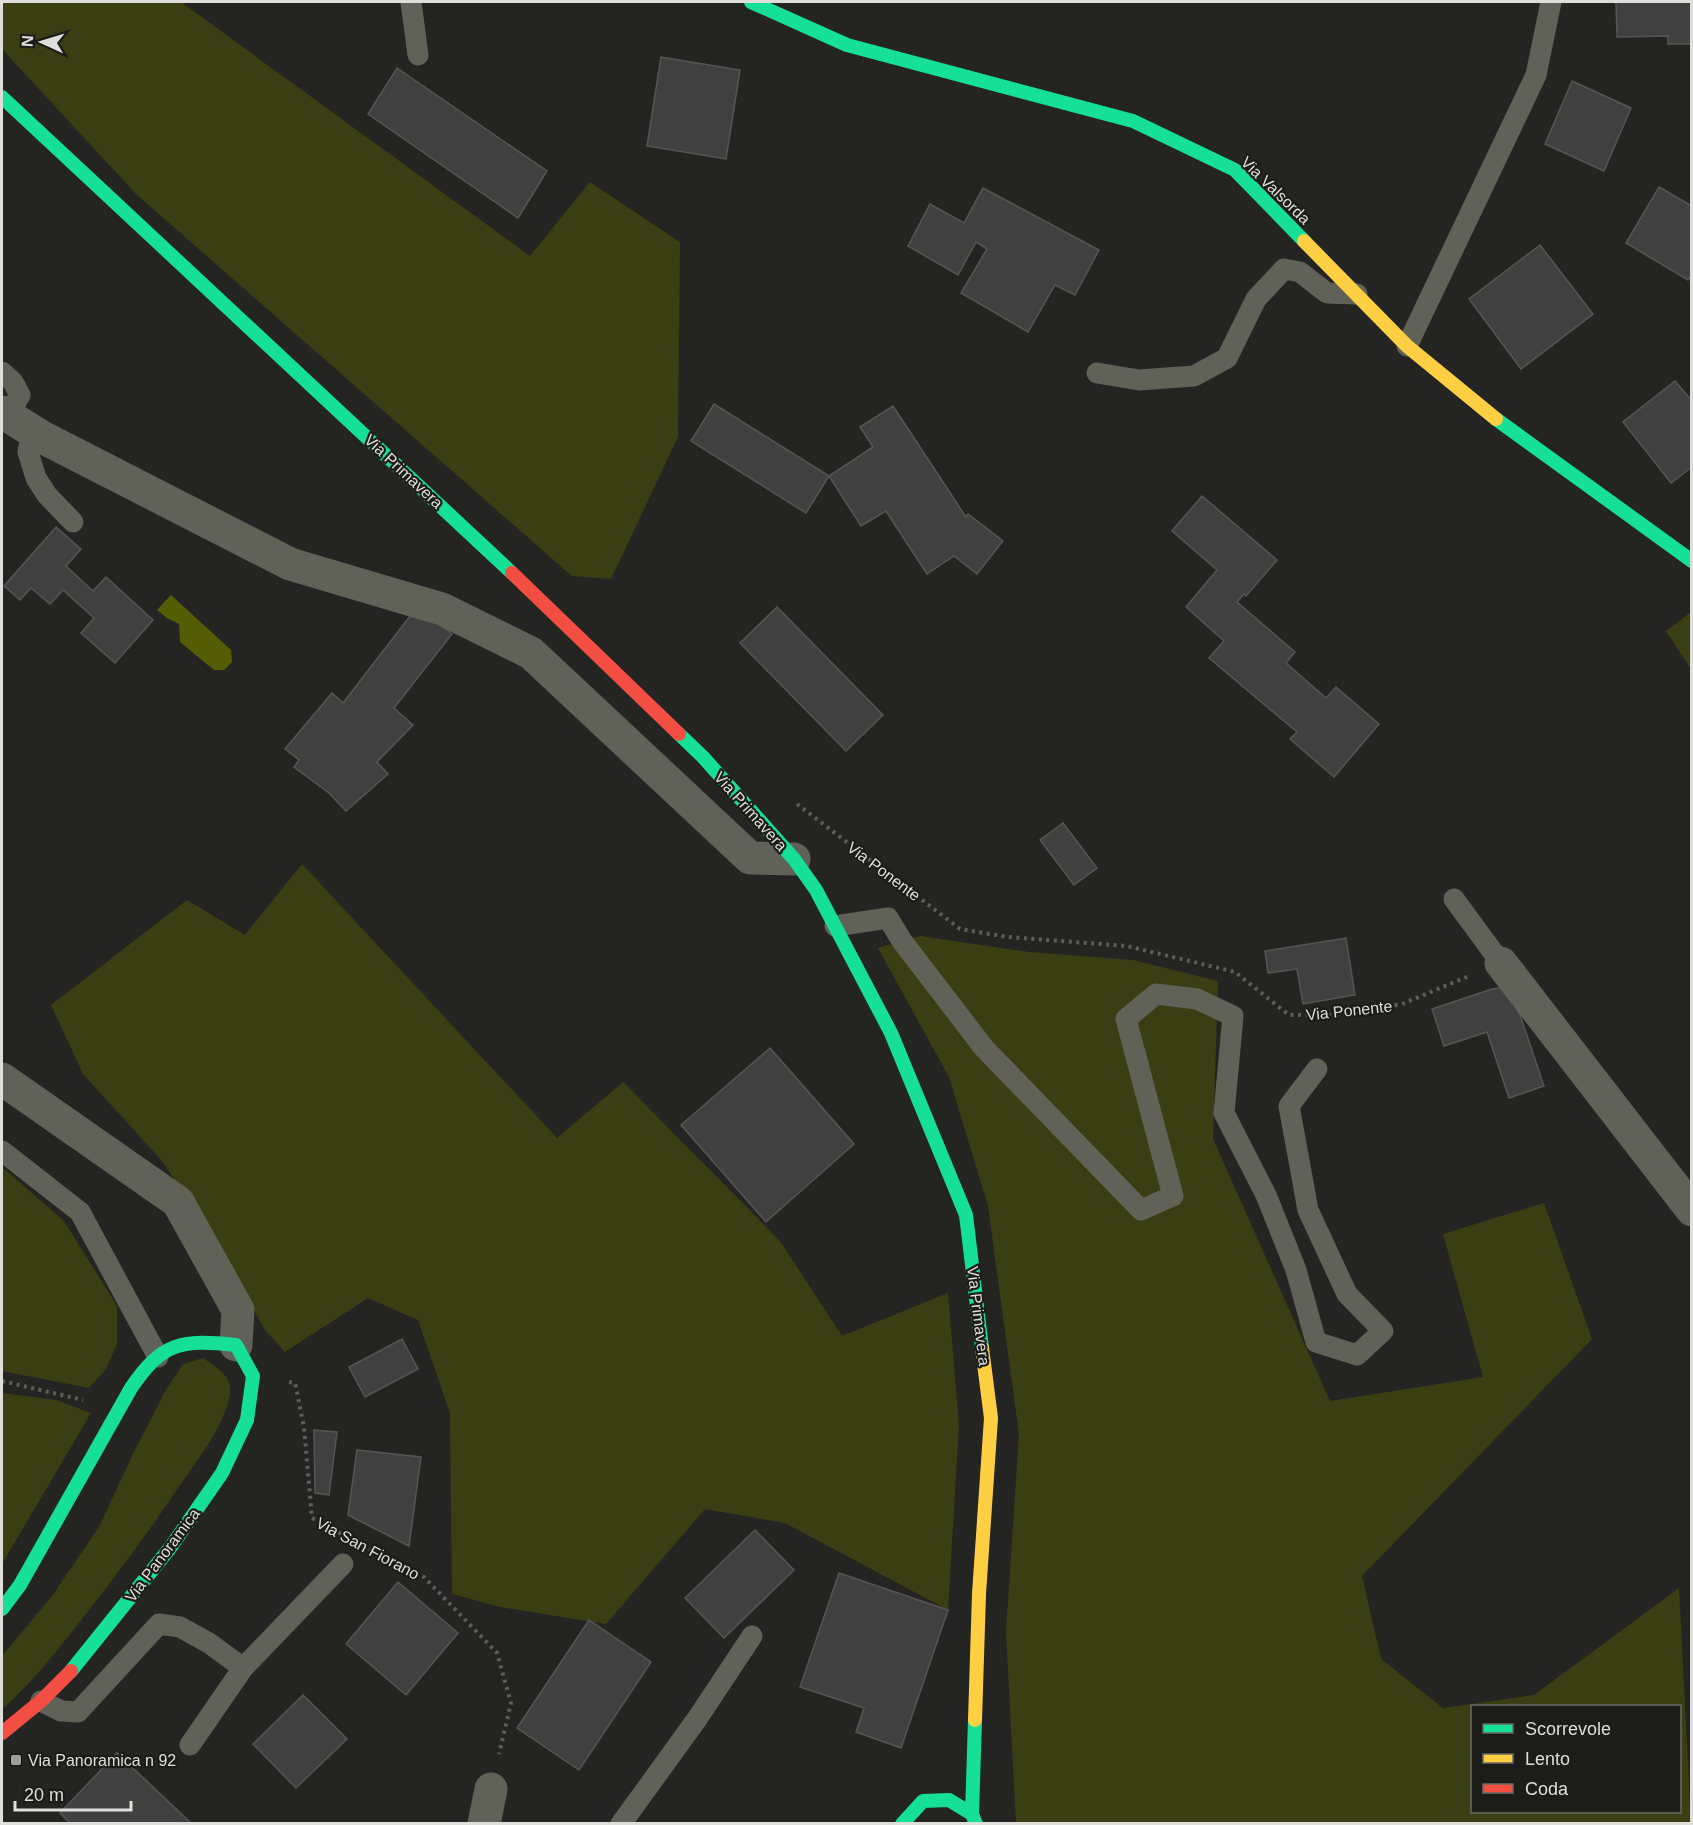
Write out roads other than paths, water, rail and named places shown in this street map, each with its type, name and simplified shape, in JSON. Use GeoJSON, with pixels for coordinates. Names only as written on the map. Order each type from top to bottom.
{"type":"FeatureCollection","features":[{"type":"Feature","properties":{"kind":"street","name":"Via Valsorda"},"geometry":{"type":"LineString","coordinates":[[751,2],[847,45],[1133,121],[1235,170],[1407,346],[1478,406],[1692,561]]}},
{"type":"Feature","properties":{"kind":"street","name":"Via Primavera"},"geometry":{"type":"LineString","coordinates":[[2,97],[562,619],[703,757],[794,859],[816,890],[891,1033],[966,1215],[991,1418],[979,1594],[974,1819]]}},
{"type":"Feature","properties":{"kind":"street","name":"Via Primavera"},"geometry":{"type":"LineString","coordinates":[[14,420],[290,564],[442,609],[531,653],[750,858],[794,859]]}},
{"type":"Feature","properties":{"kind":"street"},"geometry":{"type":"LineString","coordinates":[[1501,963],[1692,1210]]}},
{"type":"Feature","properties":{"kind":"street","name":"Via Panoramica"},"geometry":{"type":"LineString","coordinates":[[2,1079],[178,1202],[238,1310],[237,1345],[253,1376],[247,1420],[222,1473],[170,1548],[71,1671],[41,1701],[2,1733]]}},
{"type":"Feature","properties":{"kind":"street"},"geometry":{"type":"LineString","coordinates":[[2,1609],[20,1585],[131,1388],[148,1364],[171,1348],[201,1340],[237,1345]]}},
{"type":"Feature","properties":{"kind":"street"},"geometry":{"type":"LineString","coordinates":[[484,1824],[491,1789]]}},
{"type":"Feature","properties":{"kind":"street"},"geometry":{"type":"LineString","coordinates":[[902,1824],[923,1801],[949,1800],[974,1819]]}},
{"type":"Feature","properties":{"kind":"lane"},"geometry":{"type":"LineString","coordinates":[[411,2],[418,55]]}},
{"type":"Feature","properties":{"kind":"lane"},"geometry":{"type":"LineString","coordinates":[[1407,346],[1536,75],[1551,2]]}},
{"type":"Feature","properties":{"kind":"lane"},"geometry":{"type":"LineString","coordinates":[[1097,373],[1139,381],[1194,376],[1227,358],[1256,298],[1284,269],[1300,272],[1327,293],[1357,294]]}},
{"type":"Feature","properties":{"kind":"lane"},"geometry":{"type":"LineString","coordinates":[[2,372],[13,382],[20,396],[14,420],[36,478],[46,495],[74,522]]}},
{"type":"Feature","properties":{"kind":"lane"},"geometry":{"type":"LineString","coordinates":[[1454,899],[1501,963]]}},
{"type":"Feature","properties":{"kind":"lane"},"geometry":{"type":"LineString","coordinates":[[835,926],[888,918],[902,942],[984,1048],[1141,1210],[1173,1196],[1126,1019],[1156,994],[1197,999],[1233,1016],[1224,1113],[1266,1195],[1296,1270],[1316,1342],[1357,1355],[1383,1332],[1347,1294],[1308,1210],[1288,1106],[1317,1069]]}},
{"type":"Feature","properties":{"kind":"lane"},"geometry":{"type":"LineString","coordinates":[[2,1151],[80,1212],[158,1357]]}},
{"type":"Feature","properties":{"kind":"lane"},"geometry":{"type":"LineString","coordinates":[[190,1745],[243,1668],[343,1564]]}},
{"type":"Feature","properties":{"kind":"lane"},"geometry":{"type":"LineString","coordinates":[[41,1701],[61,1711],[78,1712],[159,1624],[180,1627],[209,1643],[243,1668]]}},
{"type":"Feature","properties":{"kind":"lane"},"geometry":{"type":"LineString","coordinates":[[621,1824],[697,1719],[752,1636]]}},
{"type":"Feature","properties":{"kind":"place","name":"Via Panoramica n 92"},"geometry":{"type":"Point","coordinates":[16,1760]}}]}
